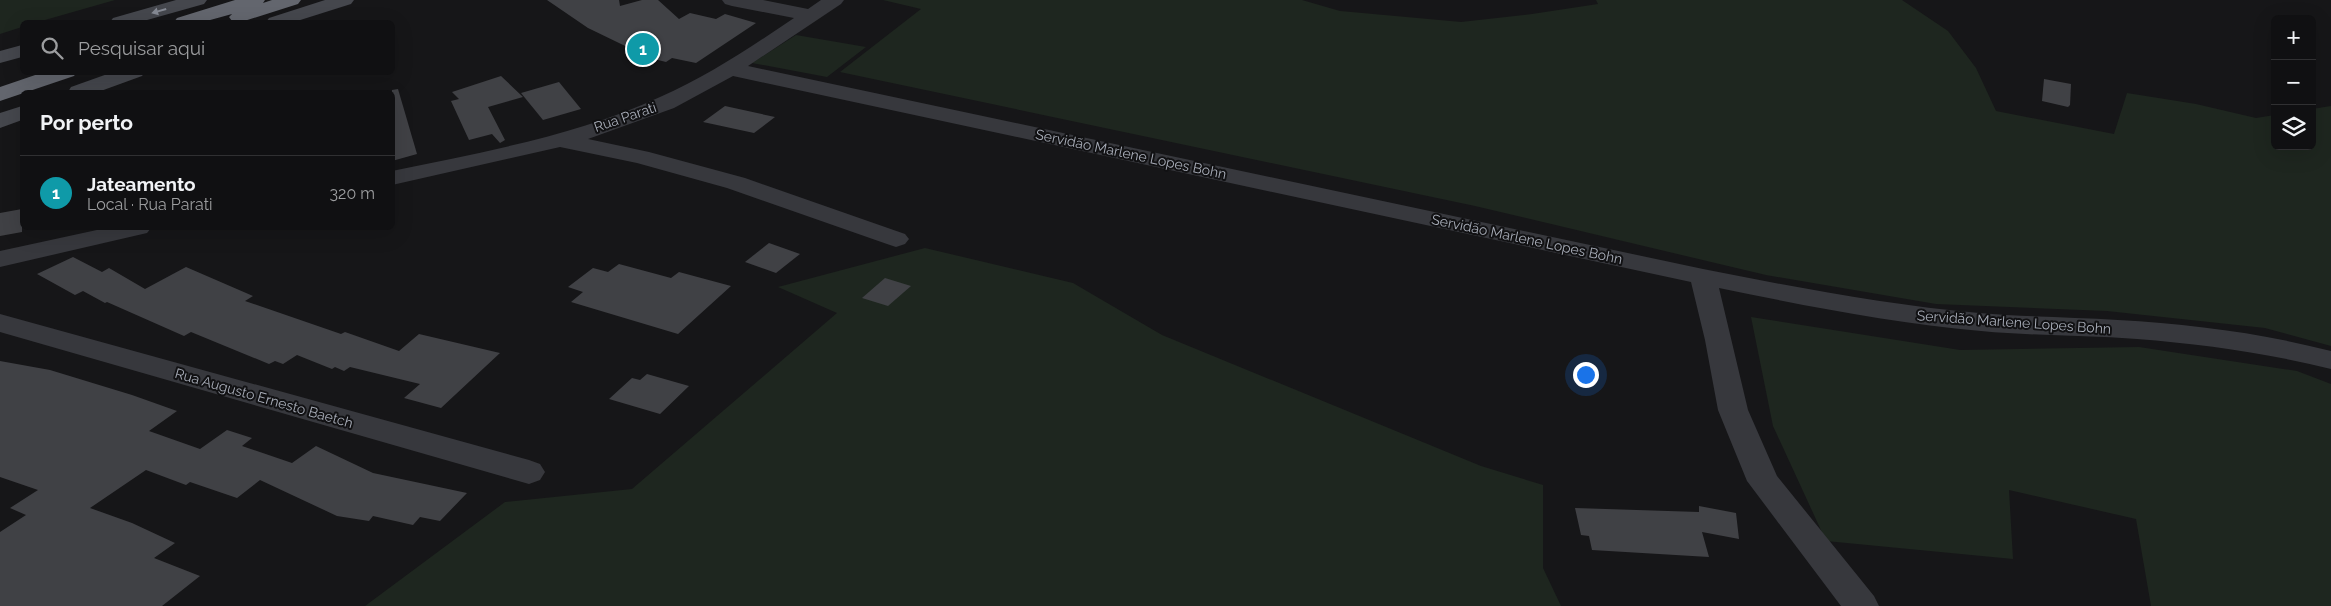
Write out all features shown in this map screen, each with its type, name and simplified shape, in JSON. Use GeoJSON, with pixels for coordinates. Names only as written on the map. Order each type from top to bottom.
{"type":"FeatureCollection","features":[{"type":"Feature","properties":{"kind":"highway"},"geometry":{"type":"LineString","coordinates":[[190,20],[255,0]]}},
{"type":"Feature","properties":{"kind":"highway"},"geometry":{"type":"LineString","coordinates":[[227,20],[291,0]]}},
{"type":"Feature","properties":{"kind":"highway"},"geometry":{"type":"LineString","coordinates":[[0,81],[20,75]]}},
{"type":"Feature","properties":{"kind":"highway"},"geometry":{"type":"LineString","coordinates":[[0,94],[58,75]]}},
{"type":"Feature","properties":{"kind":"main road"},"geometry":{"type":"LineString","coordinates":[[127,20],[197,0]]}},
{"type":"Feature","properties":{"kind":"main road"},"geometry":{"type":"LineString","coordinates":[[282,20],[344,0]]}},
{"type":"Feature","properties":{"kind":"main road"},"geometry":{"type":"LineString","coordinates":[[0,57],[20,52]]}},
{"type":"Feature","properties":{"kind":"main road"},"geometry":{"type":"LineString","coordinates":[[85,90],[127,75]]}},
{"type":"Feature","properties":{"kind":"main road"},"geometry":{"type":"LineString","coordinates":[[0,121],[20,114]]}},
{"type":"Feature","properties":{"kind":"street"},"geometry":{"type":"LineString","coordinates":[[732,0],[811,15]]}},
{"type":"Feature","properties":{"kind":"street","name":"Rua Parati"},"geometry":{"type":"LineString","coordinates":[[395,177],[558,139],[612,123],[665,103],[730,68],[834,0]]}},
{"type":"Feature","properties":{"kind":"street","name":"Servidão Marlene Lopes Bohn"},"geometry":{"type":"LineString","coordinates":[[730,68],[1703,277],[1921,317],[1981,323],[2136,330],[2238,340],[2295,350],[2331,360]]}},
{"type":"Feature","properties":{"kind":"street"},"geometry":{"type":"LineString","coordinates":[[558,139],[641,156],[736,183],[896,239]]}},
{"type":"Feature","properties":{"kind":"street"},"geometry":{"type":"LineString","coordinates":[[0,259],[129,230]]}},
{"type":"Feature","properties":{"kind":"street"},"geometry":{"type":"LineString","coordinates":[[1703,277],[1720,340],[1733,410],[1763,482],[1861,606]]}},
{"type":"Feature","properties":{"kind":"street","name":"Rua Augusto Ernesto Baetch"},"geometry":{"type":"LineString","coordinates":[[0,323],[529,472]]}},
{"type":"Feature","properties":{"kind":"shaded area"},"geometry":{"type":"Polygon","coordinates":[[[0,0],[115,0],[45,20],[20,20],[20,28],[0,34],[0,0]]]}},
{"type":"Feature","properties":{"kind":"shaded area"},"geometry":{"type":"Polygon","coordinates":[[[883,0],[1302,0],[1340,11],[1461,22],[1598,4],[1596,0],[1902,0],[1948,31],[1976,68],[1996,111],[2114,134],[2127,93],[2196,104],[2256,118],[2271,116],[2271,150],[2316,150],[2316,108],[2331,106],[2331,346],[2265,328],[2107,311],[1936,304],[1766,275],[1475,206],[840,72],[921,9],[883,0]]]}},
{"type":"Feature","properties":{"kind":"shaded area"},"geometry":{"type":"Polygon","coordinates":[[[796,35],[866,47],[827,77],[752,63],[796,35]]]}},
{"type":"Feature","properties":{"kind":"shaded area"},"geometry":{"type":"Polygon","coordinates":[[[925,248],[1073,283],[1162,335],[1481,466],[1543,485],[1543,568],[1561,606],[365,606],[505,502],[632,489],[837,313],[778,287],[925,248]]]}},
{"type":"Feature","properties":{"kind":"shaded area"},"geometry":{"type":"Polygon","coordinates":[[[1751,317],[1960,350],[2139,347],[2297,371],[2331,384],[2331,606],[2151,606],[2136,519],[2009,490],[2013,559],[1826,541],[1773,426],[1751,317]]]}},
{"type":"Feature","properties":{"kind":"building"},"geometry":{"type":"Polygon","coordinates":[[[547,0],[619,0],[620,6],[642,0],[658,0],[679,19],[690,13],[716,19],[725,14],[756,23],[696,63],[672,58],[666,62],[650,58],[588,28],[547,0]]]}},
{"type":"Feature","properties":{"kind":"building"},"geometry":{"type":"Polygon","coordinates":[[[501,76],[523,97],[488,107],[505,140],[500,143],[492,134],[469,140],[451,101],[459,99],[452,92],[501,76]]]}},
{"type":"Feature","properties":{"kind":"building"},"geometry":{"type":"Polygon","coordinates":[[[2044,79],[2071,84],[2070,105],[2068,107],[2042,101],[2044,79]]]}},
{"type":"Feature","properties":{"kind":"building"},"geometry":{"type":"Polygon","coordinates":[[[559,82],[581,109],[543,120],[521,93],[559,82]]]}},
{"type":"Feature","properties":{"kind":"building"},"geometry":{"type":"Polygon","coordinates":[[[398,89],[417,154],[395,160],[395,90],[392,90],[398,89]]]}},
{"type":"Feature","properties":{"kind":"building"},"geometry":{"type":"Polygon","coordinates":[[[725,106],[775,117],[754,133],[703,122],[725,106]]]}},
{"type":"Feature","properties":{"kind":"building"},"geometry":{"type":"Polygon","coordinates":[[[20,209],[20,230],[22,232],[0,236],[0,213],[20,209]]]}},
{"type":"Feature","properties":{"kind":"building"},"geometry":{"type":"Polygon","coordinates":[[[769,243],[800,254],[776,273],[745,262],[769,243]]]}},
{"type":"Feature","properties":{"kind":"building"},"geometry":{"type":"Polygon","coordinates":[[[73,257],[102,272],[109,268],[145,289],[186,267],[253,296],[245,301],[341,334],[345,332],[399,351],[419,334],[500,353],[441,408],[404,398],[420,384],[350,367],[344,371],[335,367],[332,369],[297,355],[283,364],[275,361],[269,364],[191,332],[184,336],[107,302],[105,303],[83,291],[75,295],[37,274],[73,257]]]}},
{"type":"Feature","properties":{"kind":"building"},"geometry":{"type":"Polygon","coordinates":[[[619,264],[671,278],[679,272],[731,286],[678,334],[571,302],[583,292],[568,287],[593,268],[608,272],[619,264]]]}},
{"type":"Feature","properties":{"kind":"building"},"geometry":{"type":"Polygon","coordinates":[[[885,278],[911,286],[888,306],[862,298],[885,278]]]}},
{"type":"Feature","properties":{"kind":"building"},"geometry":{"type":"Polygon","coordinates":[[[0,361],[50,370],[177,411],[149,431],[200,449],[227,430],[252,438],[242,446],[292,463],[316,446],[373,473],[467,493],[440,521],[420,517],[413,525],[373,516],[369,521],[337,516],[260,480],[237,498],[190,482],[186,485],[146,470],[90,508],[132,523],[175,543],[154,558],[200,576],[162,606],[0,606],[0,532],[26,515],[10,508],[38,490],[0,477],[0,361]]]}},
{"type":"Feature","properties":{"kind":"building"},"geometry":{"type":"Polygon","coordinates":[[[647,374],[689,386],[660,414],[609,399],[632,378],[640,380],[647,374]]]}},
{"type":"Feature","properties":{"kind":"building"},"geometry":{"type":"Polygon","coordinates":[[[1699,506],[1736,513],[1739,539],[1702,532],[1709,557],[1592,550],[1589,536],[1581,535],[1575,508],[1699,512],[1699,506]]]}},
{"type":"Feature","properties":{"kind":"place","name":"Jateamento"},"geometry":{"type":"Point","coordinates":[643,49]}}]}
